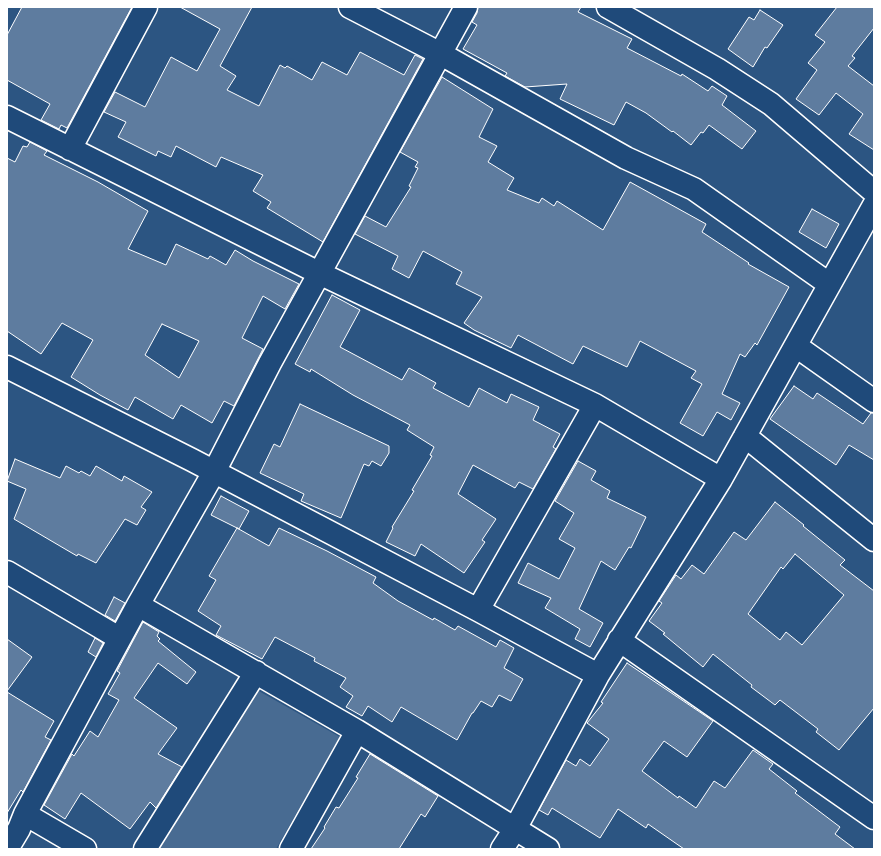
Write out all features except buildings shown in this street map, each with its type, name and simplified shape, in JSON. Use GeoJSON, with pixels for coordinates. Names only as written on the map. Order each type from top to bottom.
{"type":"FeatureCollection","features":[{"type":"Feature","properties":{"kind":"street"},"geometry":{"type":"LineString","coordinates":[[70,149],[146,7]]}},
{"type":"Feature","properties":{"kind":"street"},"geometry":{"type":"LineString","coordinates":[[350,7],[441,54],[626,158],[694,189],[829,284]]}},
{"type":"Feature","properties":{"kind":"street"},"geometry":{"type":"LineString","coordinates":[[7,849],[17,821],[214,472],[270,363],[466,7]]}},
{"type":"Feature","properties":{"kind":"street"},"geometry":{"type":"LineString","coordinates":[[608,7],[717,69],[771,104],[874,192]]}},
{"type":"Feature","properties":{"kind":"street"},"geometry":{"type":"LineString","coordinates":[[7,117],[319,273],[595,405],[721,479]]}},
{"type":"Feature","properties":{"kind":"street"},"geometry":{"type":"LineString","coordinates":[[502,849],[515,829],[598,675],[721,479],[874,205]]}},
{"type":"Feature","properties":{"kind":"street"},"geometry":{"type":"LineString","coordinates":[[796,346],[874,401]]}},
{"type":"Feature","properties":{"kind":"street"},"geometry":{"type":"LineString","coordinates":[[7,367],[214,472],[478,610],[598,675]]}},
{"type":"Feature","properties":{"kind":"street"},"geometry":{"type":"LineString","coordinates":[[478,610],[595,405]]}},
{"type":"Feature","properties":{"kind":"street"},"geometry":{"type":"LineString","coordinates":[[745,436],[874,540]]}},
{"type":"Feature","properties":{"kind":"street"},"geometry":{"type":"LineString","coordinates":[[7,572],[119,638]]}},
{"type":"Feature","properties":{"kind":"street"},"geometry":{"type":"LineString","coordinates":[[138,605],[357,731],[548,849]]}},
{"type":"Feature","properties":{"kind":"street"},"geometry":{"type":"LineString","coordinates":[[619,640],[874,818]]}},
{"type":"Feature","properties":{"kind":"street"},"geometry":{"type":"LineString","coordinates":[[145,849],[256,672]]}},
{"type":"Feature","properties":{"kind":"street"},"geometry":{"type":"LineString","coordinates":[[291,849],[357,731]]}},
{"type":"Feature","properties":{"kind":"street"},"geometry":{"type":"LineString","coordinates":[[17,821],[85,849]]}},
{"type":"Feature","properties":{"kind":"shaded area"},"geometry":{"type":"Polygon","coordinates":[[[257,690],[340,737],[276,849],[159,849],[257,690]]]}}]}
